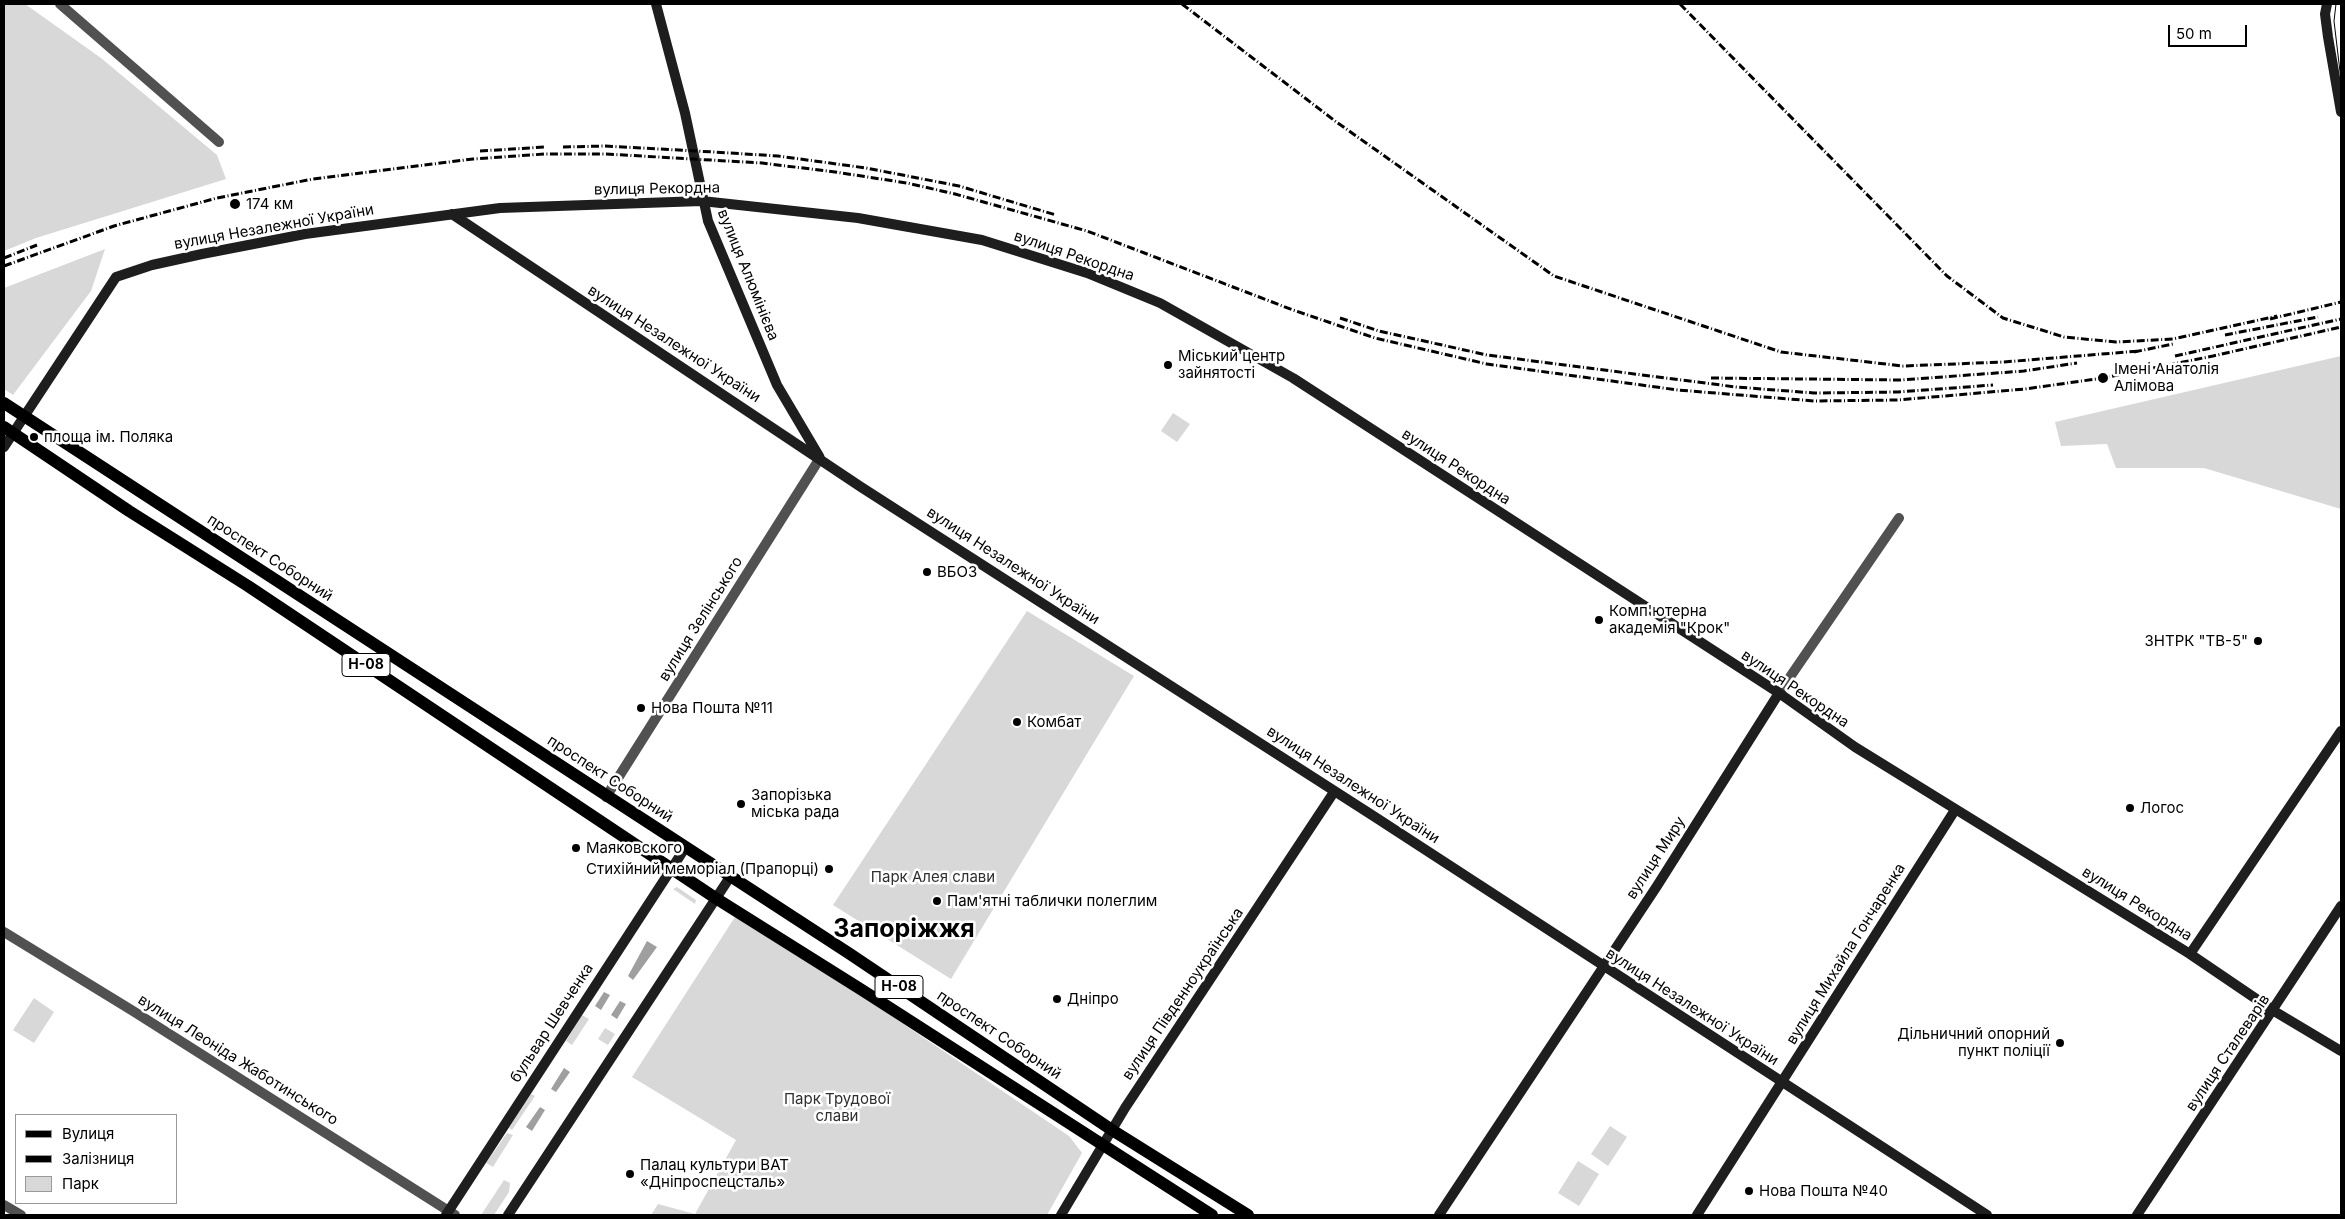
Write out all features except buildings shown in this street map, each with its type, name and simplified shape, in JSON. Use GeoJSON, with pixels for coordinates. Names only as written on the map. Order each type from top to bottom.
{"type":"FeatureCollection","features":[{"type":"Feature","properties":{"kind":"main road","name":"проспект Соборний"},"geometry":{"type":"LineString","coordinates":[[4,403],[606,797],[856,958],[1112,1130],[1248,1215]]}},
{"type":"Feature","properties":{"kind":"main road","name":"Н-08"},"geometry":{"type":"LineString","coordinates":[[8,430],[717,899],[1212,1215]]}},
{"type":"Feature","properties":{"kind":"street"},"geometry":{"type":"LineString","coordinates":[[60,4],[219,142]]}},
{"type":"Feature","properties":{"kind":"street","name":"вулиця Алюмінієва"},"geometry":{"type":"LineString","coordinates":[[656,4],[685,113],[702,201],[708,221],[777,385],[820,458]]}},
{"type":"Feature","properties":{"kind":"street"},"geometry":{"type":"LineString","coordinates":[[2327,4],[2325,14],[2341,112]]}},
{"type":"Feature","properties":{"kind":"street","name":"вулиця Рекордна"},"geometry":{"type":"LineString","coordinates":[[452,214],[500,208],[702,201],[858,218],[982,240],[1087,273],[1160,303],[1293,378],[1779,693],[1854,747],[2190,954],[2274,1011],[2341,1051]]}},
{"type":"Feature","properties":{"kind":"street","name":"вулиця Незалежної України"},"geometry":{"type":"LineString","coordinates":[[4,447],[8,430],[24,417],[62,356],[116,278],[152,265],[296,236],[452,214],[862,487],[1603,966],[1782,1084],[1988,1215]]}},
{"type":"Feature","properties":{"kind":"street","name":"вулиця Зелінського"},"geometry":{"type":"LineString","coordinates":[[606,797],[820,458]]}},
{"type":"Feature","properties":{"kind":"street","name":"вулиця Миру"},"geometry":{"type":"LineString","coordinates":[[1440,1215],[1657,886],[1779,693],[1899,518]]}},
{"type":"Feature","properties":{"kind":"street"},"geometry":{"type":"LineString","coordinates":[[2190,954],[2341,731]]}},
{"type":"Feature","properties":{"kind":"street","name":"вулиця Південноукраїнська"},"geometry":{"type":"LineString","coordinates":[[1061,1215],[1112,1130],[1334,792]]}},
{"type":"Feature","properties":{"kind":"street","name":"вулиця Михайла Гончаренка"},"geometry":{"type":"LineString","coordinates":[[1698,1215],[1955,810]]}},
{"type":"Feature","properties":{"kind":"street","name":"бульвар Шевченка"},"geometry":{"type":"LineString","coordinates":[[450,1214],[685,848]]}},
{"type":"Feature","properties":{"kind":"street"},"geometry":{"type":"LineString","coordinates":[[508,1215],[730,877]]}},
{"type":"Feature","properties":{"kind":"street","name":"вулиця Сталеварів"},"geometry":{"type":"LineString","coordinates":[[2137,1215],[2274,1011],[2341,906]]}},
{"type":"Feature","properties":{"kind":"street","name":"вулиця Леоніда Жаботинського"},"geometry":{"type":"LineString","coordinates":[[4,932],[450,1214]]}},
{"type":"Feature","properties":{"kind":"street"},"geometry":{"type":"LineString","coordinates":[[4,1204],[21,1215]]}},
{"type":"Feature","properties":{"kind":"green space"},"geometry":{"type":"Polygon","coordinates":[[[4,4],[25,4],[101,58],[217,155],[226,179],[36,238],[4,251],[4,4]]]}},
{"type":"Feature","properties":{"kind":"green space"},"geometry":{"type":"Polygon","coordinates":[[[105,249],[91,291],[13,395],[4,389],[4,288],[105,249]]]}},
{"type":"Feature","properties":{"kind":"green space"},"geometry":{"type":"Polygon","coordinates":[[[2341,356],[2341,509],[2204,468],[2116,468],[2107,444],[2061,446],[2055,422],[2341,356]]]}},
{"type":"Feature","properties":{"kind":"green space"},"geometry":{"type":"Polygon","coordinates":[[[1173,413],[1190,424],[1177,442],[1161,431],[1173,413]]]}},
{"type":"Feature","properties":{"kind":"green space","name":"Парк Алея слави"},"geometry":{"type":"Polygon","coordinates":[[[1027,611],[1134,676],[951,979],[833,905],[1027,611]]]}},
{"type":"Feature","properties":{"kind":"green space"},"geometry":{"type":"Polygon","coordinates":[[[677,887],[696,900],[695,904],[673,889],[677,887]]]}},
{"type":"Feature","properties":{"kind":"green space","name":"Парк Трудової слави"},"geometry":{"type":"Polygon","coordinates":[[[735,917],[859,994],[1069,1136],[1082,1153],[1047,1215],[651,1215],[658,1204],[695,1214],[736,1140],[632,1077],[735,917]]]}},
{"type":"Feature","properties":{"kind":"green space"},"geometry":{"type":"Polygon","coordinates":[[[34,998],[54,1012],[34,1043],[13,1030],[34,998]]]}},
{"type":"Feature","properties":{"kind":"green space"},"geometry":{"type":"Polygon","coordinates":[[[582,1015],[589,1019],[572,1045],[566,1041],[582,1015]]]}},
{"type":"Feature","properties":{"kind":"green space"},"geometry":{"type":"Polygon","coordinates":[[[605,1028],[615,1034],[608,1045],[598,1039],[605,1028]]]}},
{"type":"Feature","properties":{"kind":"green space"},"geometry":{"type":"Polygon","coordinates":[[[531,1094],[535,1096],[512,1130],[509,1128],[531,1094]]]}},
{"type":"Feature","properties":{"kind":"green space"},"geometry":{"type":"Polygon","coordinates":[[[1610,1126],[1627,1137],[1608,1166],[1591,1154],[1610,1126]]]}},
{"type":"Feature","properties":{"kind":"green space"},"geometry":{"type":"Polygon","coordinates":[[[507,1133],[513,1135],[493,1167],[486,1163],[507,1133]]]}},
{"type":"Feature","properties":{"kind":"green space"},"geometry":{"type":"Polygon","coordinates":[[[1578,1161],[1599,1174],[1579,1206],[1558,1193],[1578,1161]]]}},
{"type":"Feature","properties":{"kind":"green space"},"geometry":{"type":"Polygon","coordinates":[[[504,1180],[510,1183],[509,1192],[494,1215],[481,1215],[504,1180]]]}},
{"type":"Feature","properties":{"kind":"shaded area"},"geometry":{"type":"Polygon","coordinates":[[[647,941],[657,947],[633,980],[628,976],[647,941]]]}},
{"type":"Feature","properties":{"kind":"shaded area"},"geometry":{"type":"Polygon","coordinates":[[[604,992],[610,995],[601,1010],[595,1006],[604,992]]]}},
{"type":"Feature","properties":{"kind":"shaded area"},"geometry":{"type":"Polygon","coordinates":[[[620,1001],[626,1004],[617,1019],[611,1015],[620,1001]]]}},
{"type":"Feature","properties":{"kind":"shaded area"},"geometry":{"type":"Polygon","coordinates":[[[564,1068],[570,1072],[556,1092],[551,1089],[564,1068]]]}},
{"type":"Feature","properties":{"kind":"shaded area"},"geometry":{"type":"Polygon","coordinates":[[[540,1107],[545,1110],[532,1131],[526,1127],[540,1107]]]}},
{"type":"Feature","properties":{"kind":"tram line"},"geometry":{"type":"LineString","coordinates":[[2336,4],[2334,21],[2341,80]]}},
{"type":"Feature","properties":{"kind":"railway"},"geometry":{"type":"LineString","coordinates":[[1182,4],[1335,121],[1554,276],[1781,352],[1903,366],[2004,362],[2139,351]]}},
{"type":"Feature","properties":{"kind":"railway"},"geometry":{"type":"LineString","coordinates":[[1680,4],[1947,276],[2003,318],[2064,337],[2116,342],[2173,339],[2277,316]]}},
{"type":"Feature","properties":{"kind":"railway"},"geometry":{"type":"LineString","coordinates":[[563,147],[605,146],[778,156],[866,168],[959,186],[1056,215]]}},
{"type":"Feature","properties":{"kind":"railway"},"geometry":{"type":"LineString","coordinates":[[480,151],[545,147]]}},
{"type":"Feature","properties":{"kind":"railway"},"geometry":{"type":"LineString","coordinates":[[4,266],[114,226],[217,198],[313,179],[473,159],[545,154],[606,154],[762,163],[907,183],[955,194],[1087,231],[1293,310],[1375,338],[1487,364],[1678,390],[1814,401],[1898,400],[2025,389],[2103,378],[2213,356],[2341,327]]}},
{"type":"Feature","properties":{"kind":"railway"},"geometry":{"type":"LineString","coordinates":[[4,258],[37,245]]}},
{"type":"Feature","properties":{"kind":"railway"},"geometry":{"type":"LineString","coordinates":[[2270,319],[2341,302]]}},
{"type":"Feature","properties":{"kind":"railway"},"geometry":{"type":"LineString","coordinates":[[2225,335],[2318,317]]}},
{"type":"Feature","properties":{"kind":"railway"},"geometry":{"type":"LineString","coordinates":[[1340,318],[1379,331],[1487,355],[1736,387],[1814,393],[1898,392],[1993,385]]}},
{"type":"Feature","properties":{"kind":"railway"},"geometry":{"type":"LineString","coordinates":[[2175,356],[2341,319]]}},
{"type":"Feature","properties":{"kind":"railway"},"geometry":{"type":"LineString","coordinates":[[2134,352],[2173,344]]}},
{"type":"Feature","properties":{"kind":"railway"},"geometry":{"type":"LineString","coordinates":[[1711,378],[1900,380],[2024,371],[2077,363]]}},
{"type":"Feature","properties":{"kind":"place","name":"174 км"},"geometry":{"type":"Point","coordinates":[235,204]}},
{"type":"Feature","properties":{"kind":"place","name":"Міський центр зайнятості"},"geometry":{"type":"Point","coordinates":[1168,365]}},
{"type":"Feature","properties":{"kind":"place","name":"Імені Анатолія Алімова"},"geometry":{"type":"Point","coordinates":[2103,378]}},
{"type":"Feature","properties":{"kind":"place","name":"площа ім. Поляка"},"geometry":{"type":"Point","coordinates":[34,437]}},
{"type":"Feature","properties":{"kind":"place","name":"ВБОЗ"},"geometry":{"type":"Point","coordinates":[927,572]}},
{"type":"Feature","properties":{"kind":"place","name":"Комп'ютерна академія \"Крок\""},"geometry":{"type":"Point","coordinates":[1599,620]}},
{"type":"Feature","properties":{"kind":"place","name":"ЗНТРК \"ТВ-5\""},"geometry":{"type":"Point","coordinates":[2258,641]}},
{"type":"Feature","properties":{"kind":"place","name":"Нова Пошта №11"},"geometry":{"type":"Point","coordinates":[641,708]}},
{"type":"Feature","properties":{"kind":"place","name":"Комбат"},"geometry":{"type":"Point","coordinates":[1017,722]}},
{"type":"Feature","properties":{"kind":"place","name":"Запорізька міська рада"},"geometry":{"type":"Point","coordinates":[741,804]}},
{"type":"Feature","properties":{"kind":"place","name":"Логос"},"geometry":{"type":"Point","coordinates":[2130,808]}},
{"type":"Feature","properties":{"kind":"place","name":"Маяковского"},"geometry":{"type":"Point","coordinates":[576,848]}},
{"type":"Feature","properties":{"kind":"place","name":"Стихійний меморіал (Прапорці)"},"geometry":{"type":"Point","coordinates":[829,869]}},
{"type":"Feature","properties":{"kind":"place","name":"Пам'ятні таблички полеглим"},"geometry":{"type":"Point","coordinates":[937,901]}},
{"type":"Feature","properties":{"kind":"place","name":"Дніпро"},"geometry":{"type":"Point","coordinates":[1057,999]}},
{"type":"Feature","properties":{"kind":"place","name":"Дільничний опорний пункт поліції"},"geometry":{"type":"Point","coordinates":[2060,1043]}},
{"type":"Feature","properties":{"kind":"place","name":"Палац культури ВАТ «Дніпроспецсталь»"},"geometry":{"type":"Point","coordinates":[630,1174]}},
{"type":"Feature","properties":{"kind":"place","name":"Нова Пошта №40"},"geometry":{"type":"Point","coordinates":[1749,1191]}},
{"type":"Feature","properties":{"kind":"district","name":"Запоріжжя"},"geometry":{"type":"Point","coordinates":[904,929]}}]}
